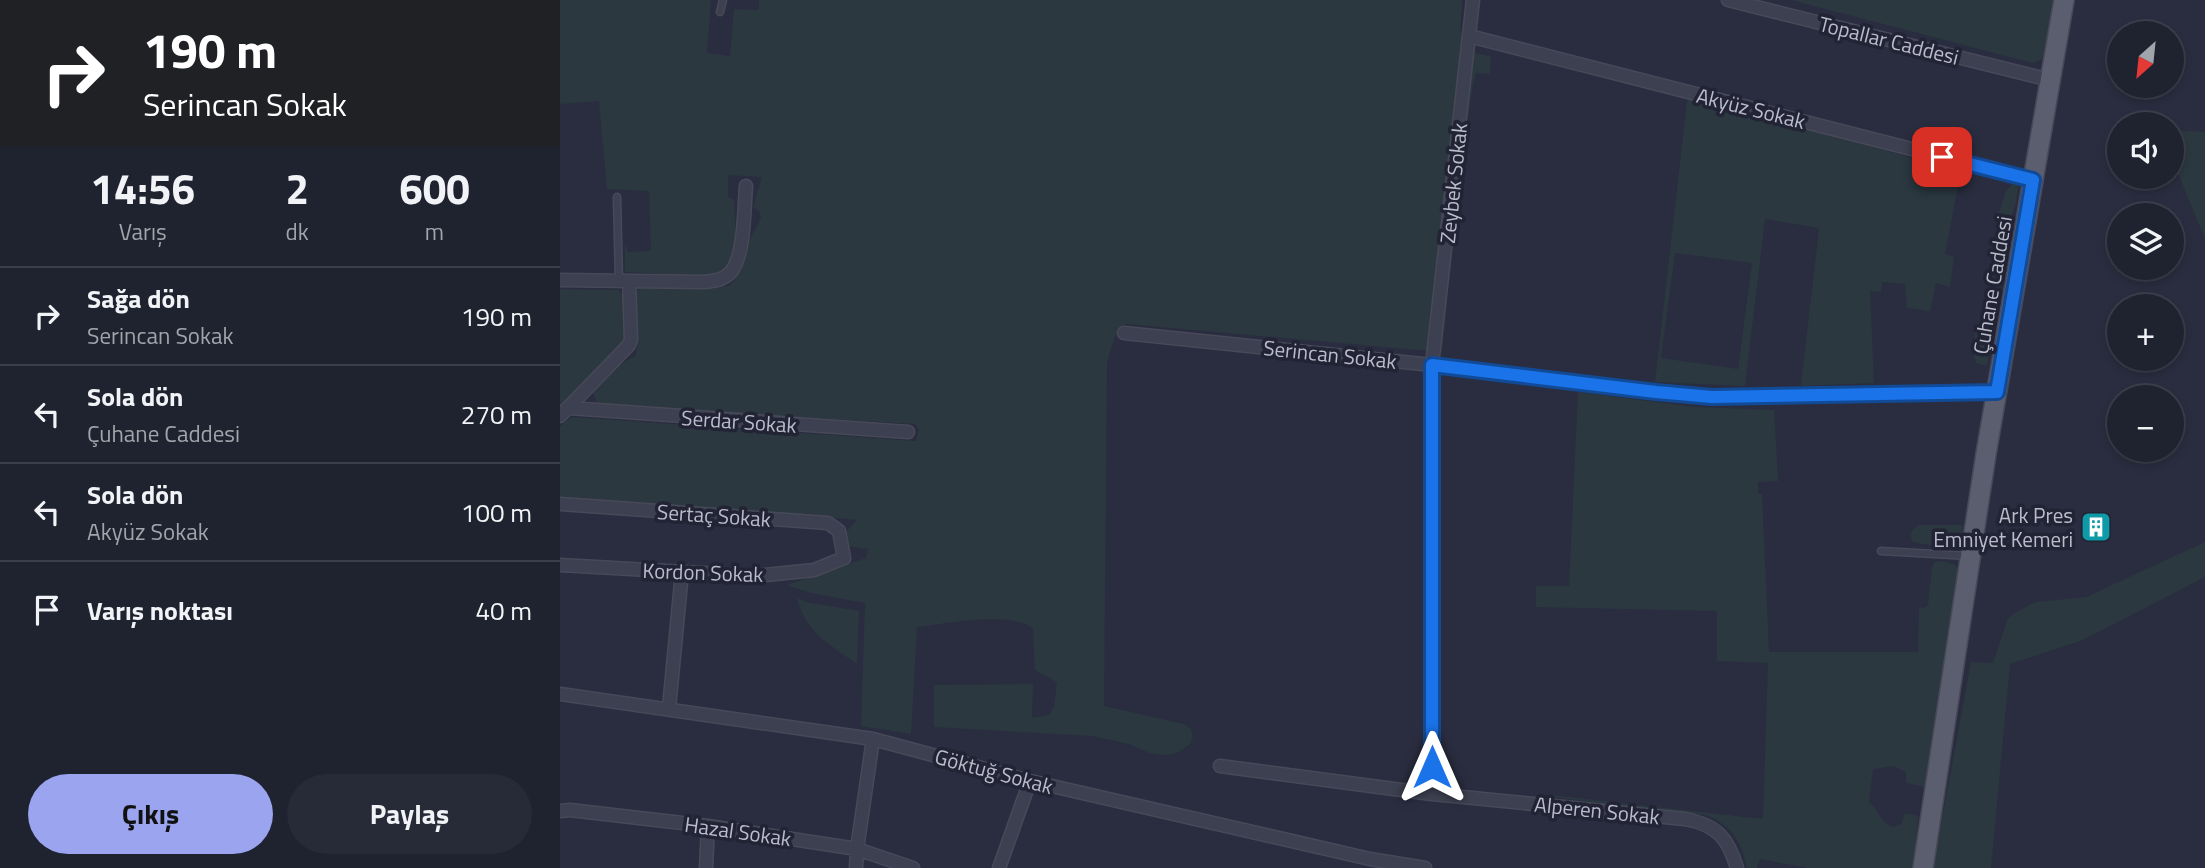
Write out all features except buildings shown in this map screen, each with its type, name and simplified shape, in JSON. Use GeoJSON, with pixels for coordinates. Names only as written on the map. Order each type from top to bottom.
{"type":"FeatureCollection","features":[{"type":"Feature","properties":{"kind":"main road","name":"Çuhane Caddesi"},"geometry":{"type":"LineString","coordinates":[[1923,868],[1970,556],[2064,0]]}},
{"type":"Feature","properties":{"kind":"street","name":"Zeybek Sokak"},"geometry":{"type":"LineString","coordinates":[[1432,794],[1432,365],[1474,0]]}},
{"type":"Feature","properties":{"kind":"street","name":"Topallar Caddesi"},"geometry":{"type":"LineString","coordinates":[[1728,0],[2050,80]]}},
{"type":"Feature","properties":{"kind":"street","name":"Akyüz Sokak"},"geometry":{"type":"LineString","coordinates":[[1469,36],[2033,180]]}},
{"type":"Feature","properties":{"kind":"street"},"geometry":{"type":"LineString","coordinates":[[560,280],[715,281],[731,272],[740,250],[746,186]]}},
{"type":"Feature","properties":{"kind":"street"},"geometry":{"type":"LineString","coordinates":[[564,412],[629,345],[631,339],[624,281]]}},
{"type":"Feature","properties":{"kind":"street","name":"Serincan Sokak"},"geometry":{"type":"LineString","coordinates":[[1124,332],[1712,397],[1997,392]]}},
{"type":"Feature","properties":{"kind":"street","name":"Serdar Sokak"},"geometry":{"type":"LineString","coordinates":[[564,412],[908,432]]}},
{"type":"Feature","properties":{"kind":"street","name":"Sertaç Sokak"},"geometry":{"type":"LineString","coordinates":[[560,504],[828,523],[839,531],[844,558]]}},
{"type":"Feature","properties":{"kind":"street","name":"Kordon Sokak"},"geometry":{"type":"LineString","coordinates":[[560,565],[756,576],[814,570],[844,558]]}},
{"type":"Feature","properties":{"kind":"street"},"geometry":{"type":"LineString","coordinates":[[669,708],[682,572]]}},
{"type":"Feature","properties":{"kind":"street","name":"Göktuğ Sokak"},"geometry":{"type":"LineString","coordinates":[[560,694],[873,739],[1030,781],[1370,864],[1425,868]]}},
{"type":"Feature","properties":{"kind":"street"},"geometry":{"type":"LineString","coordinates":[[856,868],[873,739]]}},
{"type":"Feature","properties":{"kind":"street","name":"Alperen Sokak"},"geometry":{"type":"LineString","coordinates":[[1220,766],[1432,794],[1685,818],[1702,822],[1719,833],[1731,848],[1737,868]]}},
{"type":"Feature","properties":{"kind":"street"},"geometry":{"type":"LineString","coordinates":[[999,868],[1030,781]]}},
{"type":"Feature","properties":{"kind":"street","name":"Hazal Sokak"},"geometry":{"type":"LineString","coordinates":[[560,811],[708,826],[857,849],[913,868]]}},
{"type":"Feature","properties":{"kind":"street"},"geometry":{"type":"LineString","coordinates":[[706,868],[708,826]]}},
{"type":"Feature","properties":{"kind":"lane"},"geometry":{"type":"LineString","coordinates":[[720,12],[723,0]]}},
{"type":"Feature","properties":{"kind":"lane"},"geometry":{"type":"LineString","coordinates":[[617,197],[624,281]]}},
{"type":"Feature","properties":{"kind":"lane"},"geometry":{"type":"LineString","coordinates":[[1881,551],[1970,556]]}},
{"type":"Feature","properties":{"kind":"shaded area"},"geometry":{"type":"Polygon","coordinates":[[[560,0],[711,0],[707,53],[730,56],[734,9],[759,10],[759,0],[1462,0],[1462,38],[1470,50],[1491,56],[1490,74],[1476,73],[1473,84],[1461,168],[1442,352],[1126,324],[1113,342],[1107,364],[1104,706],[1184,724],[1191,729],[1193,737],[1189,745],[1177,753],[1165,755],[1092,736],[934,727],[934,685],[1033,684],[1032,718],[1049,715],[1054,706],[1057,683],[1035,669],[1033,629],[1023,623],[995,619],[917,627],[911,734],[861,726],[865,603],[811,593],[787,585],[866,558],[868,549],[847,546],[845,533],[857,520],[560,499],[560,426],[572,417],[916,441],[919,429],[915,424],[597,403],[593,392],[598,382],[636,356],[634,306],[640,289],[647,284],[729,286],[735,280],[745,248],[761,218],[759,211],[753,207],[762,177],[728,175],[728,197],[734,200],[736,238],[724,272],[710,276],[625,272],[625,242],[628,252],[651,251],[649,191],[607,189],[599,101],[560,104],[560,0]]]}},
{"type":"Feature","properties":{"kind":"shaded area"},"geometry":{"type":"Polygon","coordinates":[[[1791,0],[2054,0],[2043,59],[2033,63],[1791,0]]]}},
{"type":"Feature","properties":{"kind":"shaded area"},"geometry":{"type":"Polygon","coordinates":[[[1691,98],[1961,171],[1945,254],[1954,257],[1950,287],[1936,283],[1930,311],[1907,308],[1905,284],[1882,282],[1881,292],[1870,291],[1874,383],[1801,386],[1819,228],[1765,219],[1745,386],[1655,382],[1687,102],[1691,98]],[[1675,253],[1661,358],[1738,369],[1752,263],[1675,253]]]}},
{"type":"Feature","properties":{"kind":"shaded area"},"geometry":{"type":"Polygon","coordinates":[[[2184,131],[2205,132],[2205,239],[2184,188],[2184,131]]]}},
{"type":"Feature","properties":{"kind":"shaded area"},"geometry":{"type":"Polygon","coordinates":[[[2014,183],[2018,187],[2016,203],[2009,223],[1992,220],[1999,211],[2006,191],[2014,183]]]}},
{"type":"Feature","properties":{"kind":"shaded area"},"geometry":{"type":"Polygon","coordinates":[[[560,289],[619,290],[626,309],[627,324],[623,344],[560,406],[560,289]]]}},
{"type":"Feature","properties":{"kind":"shaded area"},"geometry":{"type":"Polygon","coordinates":[[[1975,324],[1992,327],[1987,366],[1976,363],[1974,356],[1975,324]]]}},
{"type":"Feature","properties":{"kind":"shaded area"},"geometry":{"type":"Polygon","coordinates":[[[1578,392],[1695,407],[1774,410],[1778,481],[1758,482],[1758,494],[1762,494],[1769,652],[1918,652],[1919,607],[1928,605],[1934,562],[1942,561],[1955,565],[1958,571],[1925,787],[1906,783],[1906,772],[1894,766],[1873,769],[1869,802],[1885,822],[1893,827],[1901,824],[1905,813],[1918,816],[1915,868],[1808,868],[1760,859],[1757,868],[1747,868],[1742,850],[1729,829],[1706,815],[1551,797],[1763,819],[1768,663],[1717,661],[1717,611],[1536,607],[1536,586],[1569,586],[1578,392]]]}},
{"type":"Feature","properties":{"kind":"shaded area"},"geometry":{"type":"Polygon","coordinates":[[[1920,525],[1963,525],[1961,548],[1912,541],[1912,531],[1920,525]]]}},
{"type":"Feature","properties":{"kind":"shaded area"},"geometry":{"type":"Polygon","coordinates":[[[2205,542],[2205,577],[2083,640],[2010,664],[1991,868],[1933,868],[1971,662],[1993,663],[2008,618],[2018,611],[2036,602],[2086,597],[2205,542]]]}},
{"type":"Feature","properties":{"kind":"shaded area"},"geometry":{"type":"Polygon","coordinates":[[[797,598],[859,611],[857,664],[812,629],[797,598]]]}},
{"type":"Feature","properties":{"kind":"place","name":"Ark Pres Emniyet Kemeri"},"geometry":{"type":"Point","coordinates":[2096,527]}},
{"type":"Feature","properties":{"kind":"route"},"geometry":{"type":"LineString","coordinates":[[1432,767],[1432,365],[1712,397],[1997,392],[2033,180],[1942,157]]}}]}
